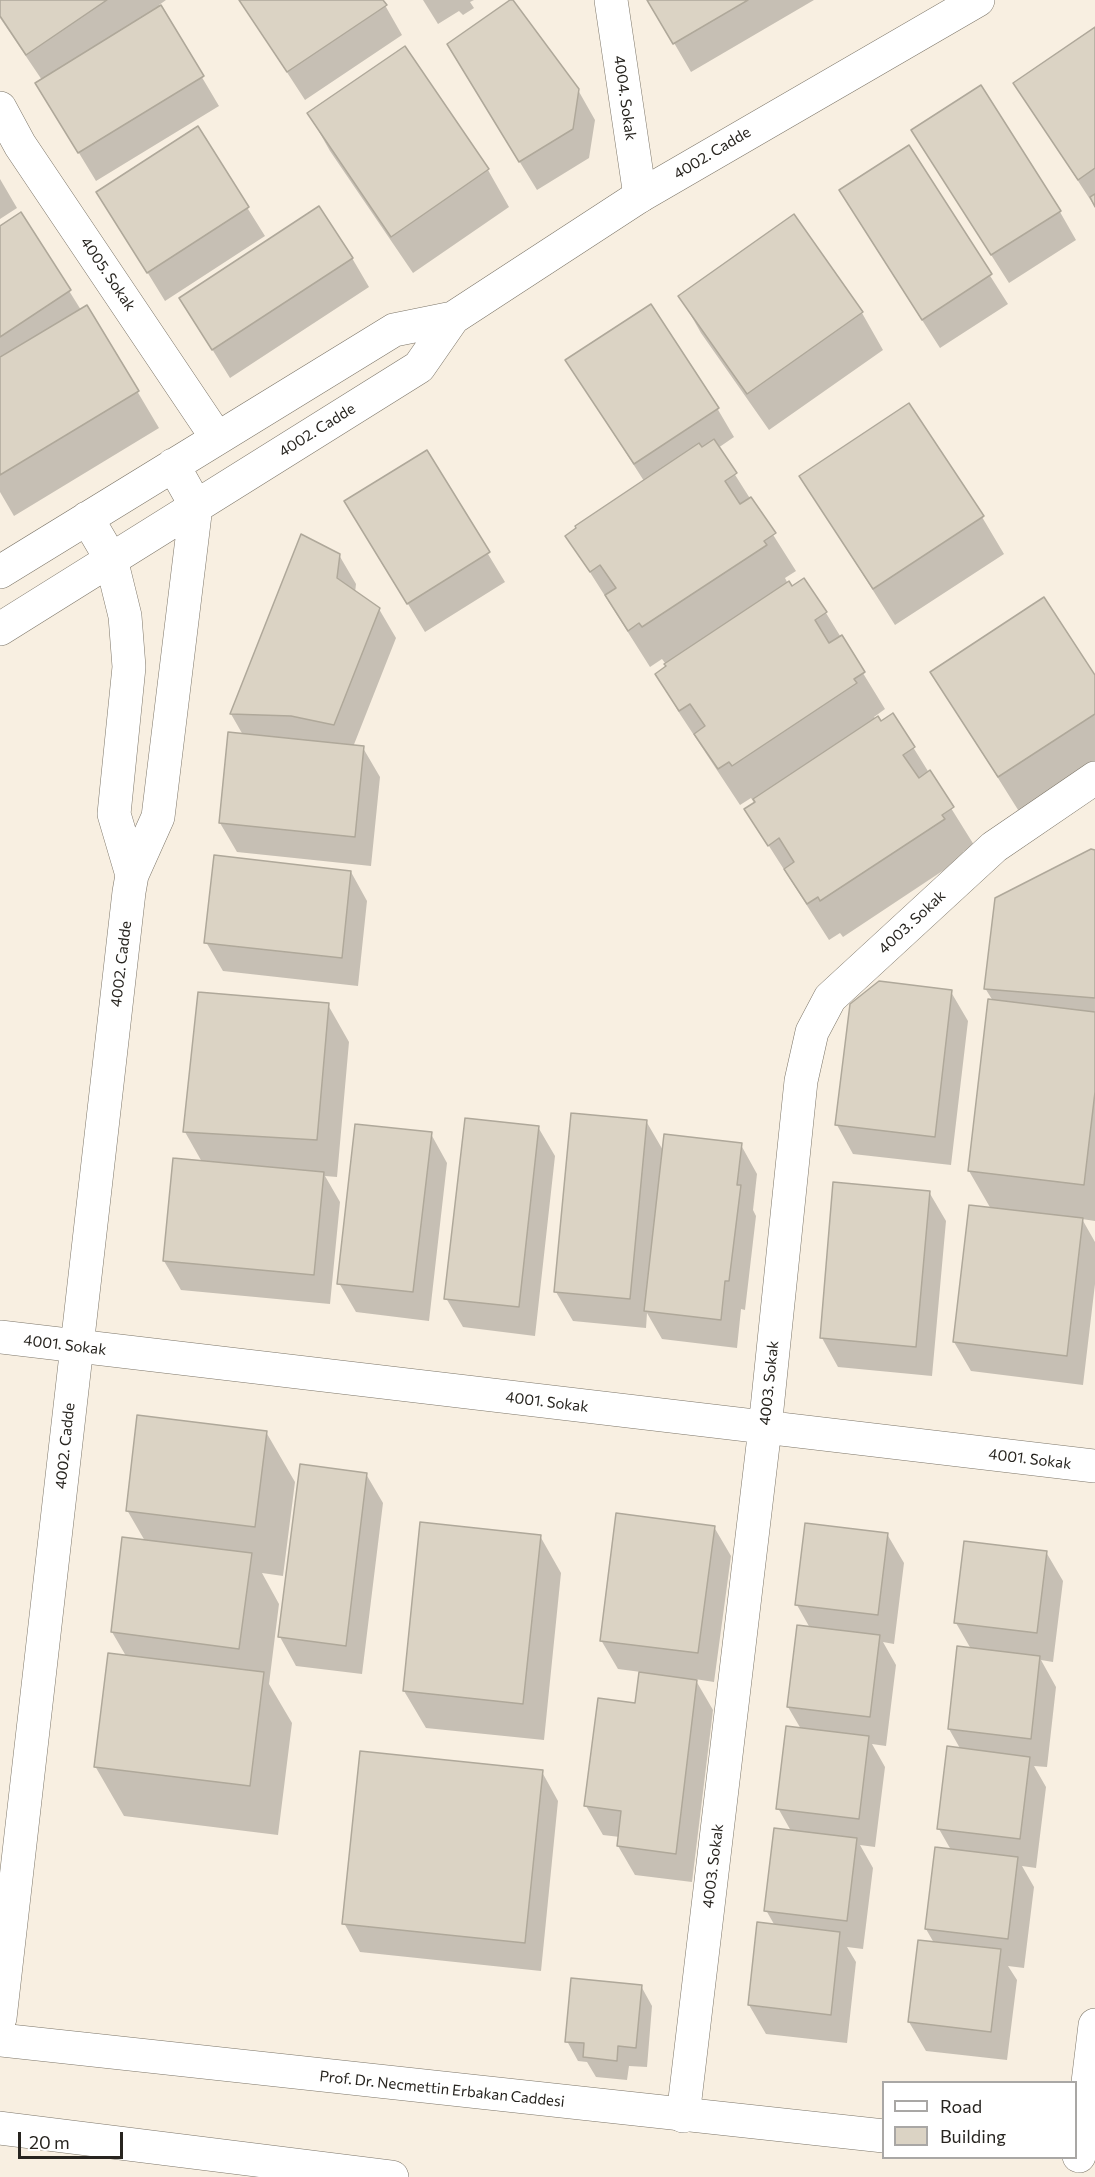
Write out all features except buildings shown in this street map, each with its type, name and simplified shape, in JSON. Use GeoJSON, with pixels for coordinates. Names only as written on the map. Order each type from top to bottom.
{"type":"FeatureCollection","features":[{"type":"Feature","properties":{"kind":"street","name":"4004. Sokak"},"geometry":{"type":"LineString","coordinates":[[611,0],[640,196]]}},
{"type":"Feature","properties":{"kind":"street","name":"4002. Cadde"},"geometry":{"type":"LineString","coordinates":[[111,559],[418,367],[453,318],[640,196],[978,0]]}},
{"type":"Feature","properties":{"kind":"street","name":"4005. Sokak"},"geometry":{"type":"LineString","coordinates":[[0,108],[20,145],[217,438]]}},
{"type":"Feature","properties":{"kind":"street","name":"4002. Cadde"},"geometry":{"type":"LineString","coordinates":[[132,875],[114,814],[129,667],[125,616],[111,559],[87,518],[394,330],[453,318]]}},
{"type":"Feature","properties":{"kind":"street"},"geometry":{"type":"LineString","coordinates":[[173,465],[196,506]]}},
{"type":"Feature","properties":{"kind":"street","name":"4002. Cadde"},"geometry":{"type":"LineString","coordinates":[[0,2018],[132,875],[158,817],[196,506]]}},
{"type":"Feature","properties":{"kind":"street"},"geometry":{"type":"LineString","coordinates":[[0,572],[87,518]]}},
{"type":"Feature","properties":{"kind":"street"},"geometry":{"type":"LineString","coordinates":[[0,629],[111,559]]}},
{"type":"Feature","properties":{"kind":"street","name":"4003. Sokak"},"geometry":{"type":"LineString","coordinates":[[683,2116],[765,1428],[801,1081],[812,1032],[830,998],[994,847],[1095,778]]}},
{"type":"Feature","properties":{"kind":"street","name":"4001. Sokak"},"geometry":{"type":"LineString","coordinates":[[0,1337],[1095,1466]]}},
{"type":"Feature","properties":{"kind":"street"},"geometry":{"type":"LineString","coordinates":[[1083,2157],[1095,2025]]}},
{"type":"Feature","properties":{"kind":"street","name":"Prof. Dr. Necmettin Erbakan Caddesi"},"geometry":{"type":"LineString","coordinates":[[0,2040],[683,2116],[882,2136]]}},
{"type":"Feature","properties":{"kind":"street"},"geometry":{"type":"LineString","coordinates":[[0,2128],[392,2177]]}}]}
